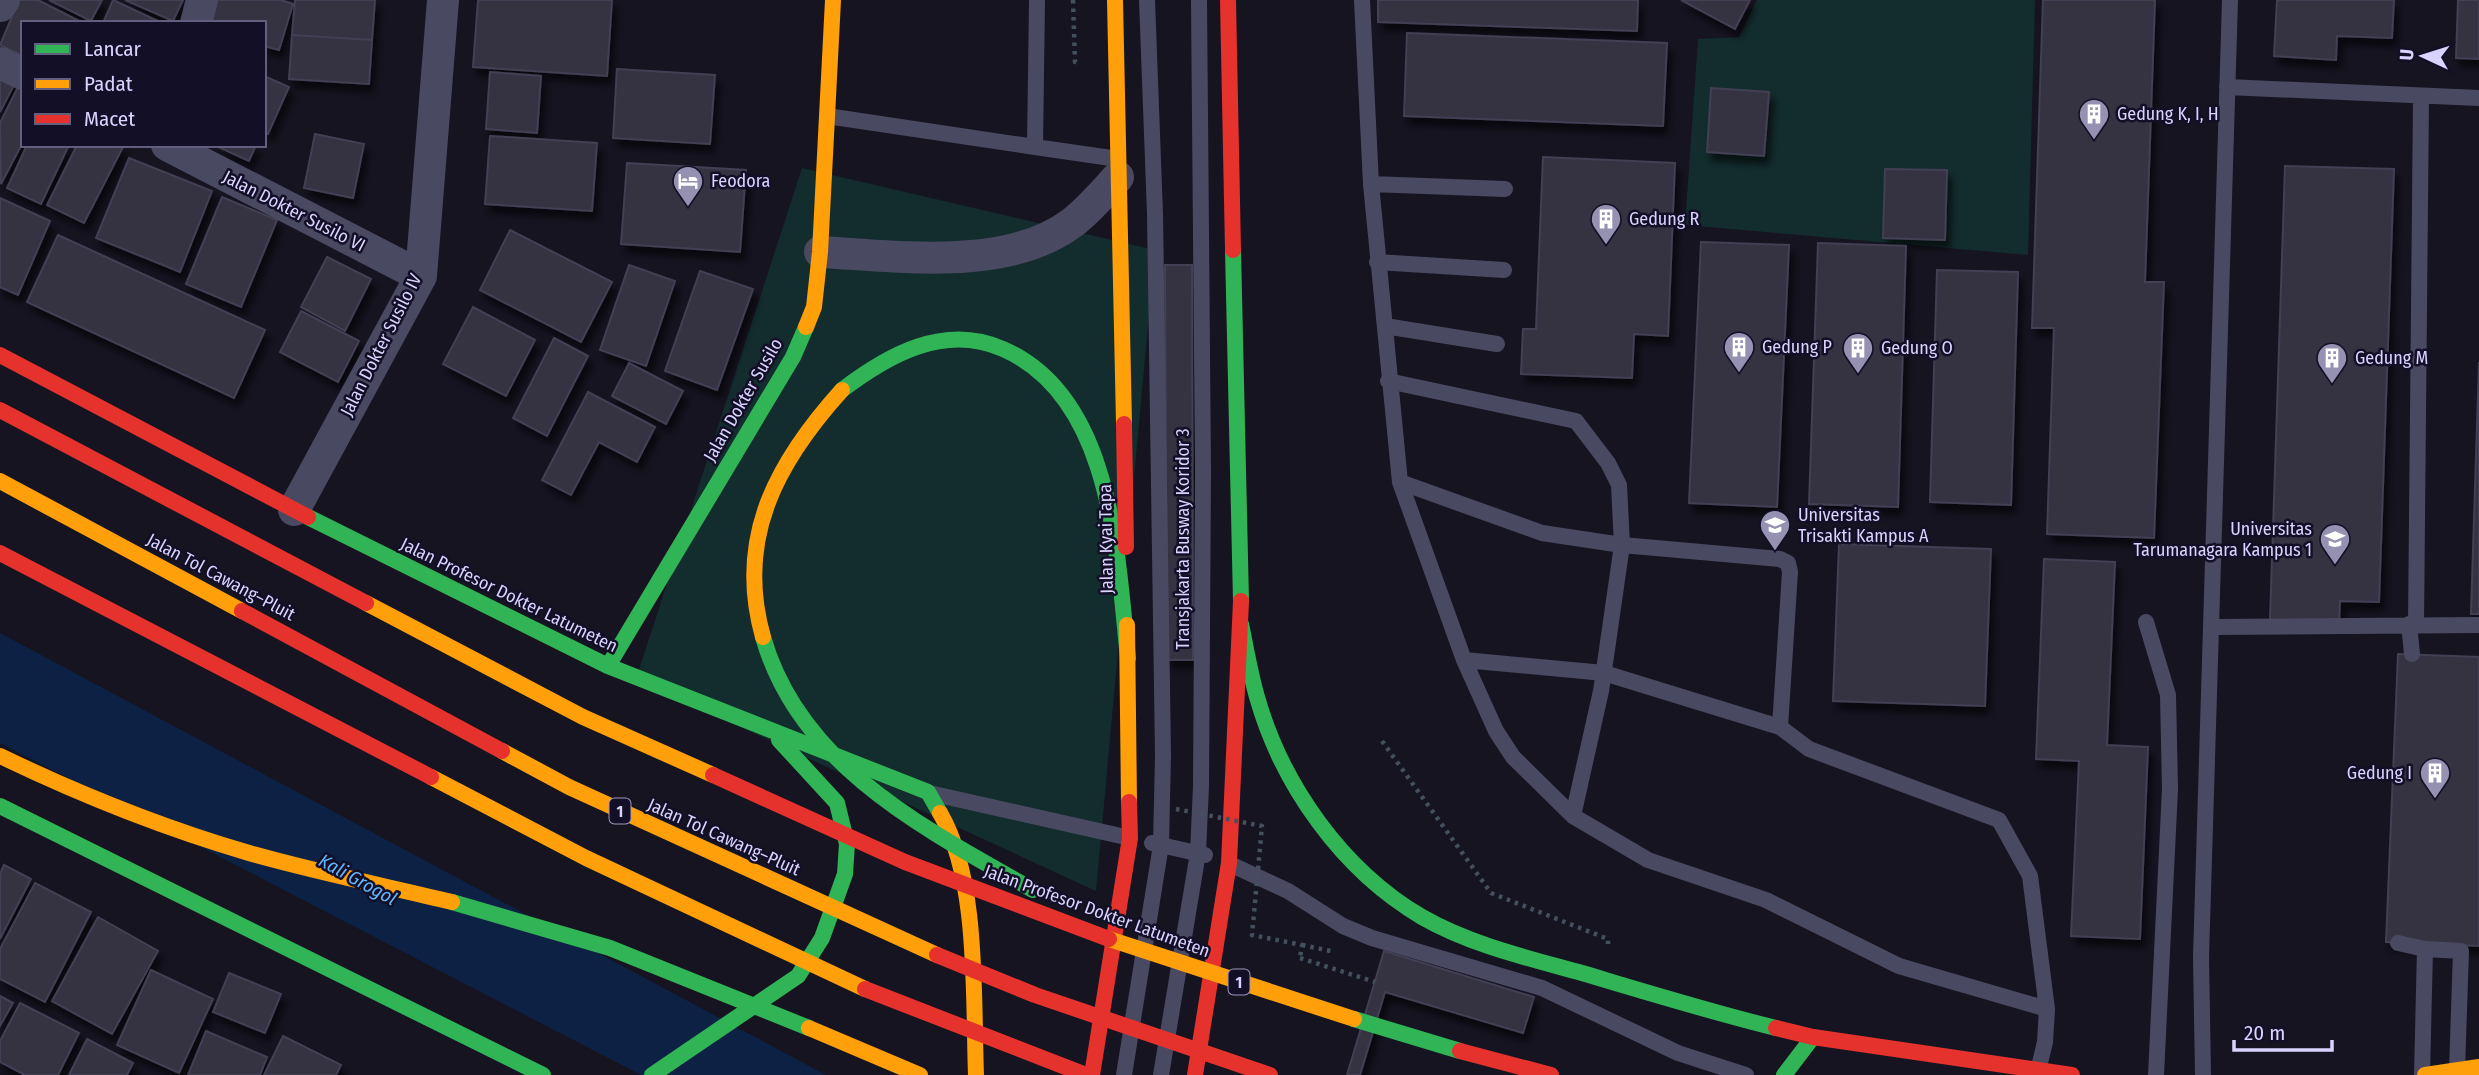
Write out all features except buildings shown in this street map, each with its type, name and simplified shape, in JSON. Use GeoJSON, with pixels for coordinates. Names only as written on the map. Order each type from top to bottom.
{"type":"FeatureCollection","features":[{"type":"Feature","properties":{"kind":"main road","name":"Jalan Dokter Susilo"},"geometry":{"type":"LineString","coordinates":[[608,666],[793,356],[814,307],[820,251],[832,0]]}},
{"type":"Feature","properties":{"kind":"main road","name":"Jalan Kyai Tapa"},"geometry":{"type":"LineString","coordinates":[[1092,1075],[1130,838],[1115,0]]}},
{"type":"Feature","properties":{"kind":"main road"},"geometry":{"type":"LineString","coordinates":[[1228,0],[1241,624],[1256,698],[1292,782],[1320,822],[1363,872],[1397,901],[1424,918],[1481,944],[1736,1018],[1813,1037],[2072,1075]]}},
{"type":"Feature","properties":{"kind":"main road"},"geometry":{"type":"LineString","coordinates":[[1125,944],[914,821],[857,778],[797,715],[766,654],[754,601],[754,555],[766,504],[790,454],[814,420],[842,390],[872,366],[902,350],[937,339],[960,338],[1004,346],[1033,361],[1059,386],[1079,417],[1104,500],[1115,551],[1128,658]]}},
{"type":"Feature","properties":{"kind":"main road","name":"Jalan Profesor Dokter Latumeten"},"geometry":{"type":"LineString","coordinates":[[0,355],[294,510],[608,666],[928,793],[955,838],[970,928],[976,1075]]}},
{"type":"Feature","properties":{"kind":"main road","name":"Jalan Profesor Dokter Latumeten"},"geometry":{"type":"LineString","coordinates":[[0,410],[583,717],[905,862],[1125,944],[1296,1002],[1551,1075]]}},
{"type":"Feature","properties":{"kind":"main road","name":"Jalan Tol Cawang–Pluit"},"geometry":{"type":"LineString","coordinates":[[0,481],[569,788],[912,945],[1035,995],[1270,1075]]}},
{"type":"Feature","properties":{"kind":"main road"},"geometry":{"type":"LineString","coordinates":[[0,553],[598,863],[891,1001],[1086,1075]]}},
{"type":"Feature","properties":{"kind":"main road","name":"1"},"geometry":{"type":"LineString","coordinates":[[1195,1075],[1229,863],[1241,624]]}},
{"type":"Feature","properties":{"kind":"main road"},"geometry":{"type":"LineString","coordinates":[[652,1075],[741,1018],[798,976],[822,938],[845,874],[847,844],[836,803],[773,733]]}},
{"type":"Feature","properties":{"kind":"main road"},"geometry":{"type":"LineString","coordinates":[[0,756],[84,796],[217,844],[506,915],[606,948],[695,980],[920,1075]]}},
{"type":"Feature","properties":{"kind":"main road"},"geometry":{"type":"LineString","coordinates":[[0,806],[537,1074]]}},
{"type":"Feature","properties":{"kind":"main road"},"geometry":{"type":"LineString","coordinates":[[1784,1075],[1813,1037]]}},
{"type":"Feature","properties":{"kind":"main road"},"geometry":{"type":"LineString","coordinates":[[2424,1075],[2479,1067]]}},
{"type":"Feature","properties":{"kind":"street"},"geometry":{"type":"LineString","coordinates":[[0,6],[4,0]]}},
{"type":"Feature","properties":{"kind":"street"},"geometry":{"type":"LineString","coordinates":[[197,21],[202,0]]}},
{"type":"Feature","properties":{"kind":"street","name":"Jalan Dokter Susilo IV"},"geometry":{"type":"LineString","coordinates":[[294,510],[421,276],[443,0]]}},
{"type":"Feature","properties":{"kind":"street"},"geometry":{"type":"LineString","coordinates":[[0,63],[21,73]]}},
{"type":"Feature","properties":{"kind":"street","name":"Jalan Dokter Susilo VI"},"geometry":{"type":"LineString","coordinates":[[171,147],[421,276]]}},
{"type":"Feature","properties":{"kind":"street"},"geometry":{"type":"LineString","coordinates":[[820,251],[940,258],[984,254],[1039,242],[1073,222],[1118,168]]}},
{"type":"Feature","properties":{"kind":"lane"},"geometry":{"type":"LineString","coordinates":[[1035,147],[1037,0]]}},
{"type":"Feature","properties":{"kind":"lane","name":"Transjakarta Busway Koridor 3"},"geometry":{"type":"LineString","coordinates":[[1124,1075],[1161,845],[1163,755],[1156,214],[1147,0]]}},
{"type":"Feature","properties":{"kind":"lane","name":"Transjakarta Busway Koridor 3"},"geometry":{"type":"LineString","coordinates":[[1161,1075],[1198,853],[1203,471],[1199,0]]}},
{"type":"Feature","properties":{"kind":"lane"},"geometry":{"type":"LineString","coordinates":[[1362,0],[1377,262],[1400,482],[1464,660],[1496,731],[1513,757],[1573,816],[1648,860],[1766,900],[1899,966],[2047,1009]]}},
{"type":"Feature","properties":{"kind":"lane"},"geometry":{"type":"LineString","coordinates":[[2203,1075],[2201,957],[2230,0]]}},
{"type":"Feature","properties":{"kind":"lane"},"geometry":{"type":"LineString","coordinates":[[2227,87],[2479,98]]}},
{"type":"Feature","properties":{"kind":"lane"},"geometry":{"type":"LineString","coordinates":[[2412,654],[2421,97]]}},
{"type":"Feature","properties":{"kind":"lane"},"geometry":{"type":"LineString","coordinates":[[827,116],[1035,147],[1118,168]]}},
{"type":"Feature","properties":{"kind":"lane"},"geometry":{"type":"LineString","coordinates":[[1371,184],[1505,189]]}},
{"type":"Feature","properties":{"kind":"lane"},"geometry":{"type":"LineString","coordinates":[[1377,262],[1504,270]]}},
{"type":"Feature","properties":{"kind":"lane"},"geometry":{"type":"LineString","coordinates":[[1385,326],[1497,344]]}},
{"type":"Feature","properties":{"kind":"lane"},"geometry":{"type":"LineString","coordinates":[[1388,381],[1576,421],[1608,463],[1619,485],[1622,545],[1604,673],[1573,816]]}},
{"type":"Feature","properties":{"kind":"lane"},"geometry":{"type":"LineString","coordinates":[[1400,482],[1542,533],[1622,545],[1780,558],[1788,563],[1790,572],[1780,727]]}},
{"type":"Feature","properties":{"kind":"lane"},"geometry":{"type":"LineString","coordinates":[[2146,621],[2168,695],[2170,789],[2156,1075]]}},
{"type":"Feature","properties":{"kind":"lane"},"geometry":{"type":"LineString","coordinates":[[2211,627],[2479,625]]}},
{"type":"Feature","properties":{"kind":"lane"},"geometry":{"type":"LineString","coordinates":[[1464,660],[1604,673],[1780,727],[1809,749],[1999,820],[2030,876],[2047,1009],[2045,1042],[2038,1071]]}},
{"type":"Feature","properties":{"kind":"lane"},"geometry":{"type":"LineString","coordinates":[[928,793],[1198,853],[1229,863],[1288,891],[1343,926],[1542,988],[1678,1053],[1745,1075]]}},
{"type":"Feature","properties":{"kind":"lane"},"geometry":{"type":"LineString","coordinates":[[2398,943],[2426,949],[2461,951],[2457,1070]]}},
{"type":"Feature","properties":{"kind":"lane"},"geometry":{"type":"LineString","coordinates":[[1417,951],[1481,944]]}},
{"type":"Feature","properties":{"kind":"lane"},"geometry":{"type":"LineString","coordinates":[[2424,1075],[2426,949]]}},
{"type":"Feature","properties":{"kind":"path"},"geometry":{"type":"LineString","coordinates":[[1073,0],[1076,62]]}},
{"type":"Feature","properties":{"kind":"path"},"geometry":{"type":"LineString","coordinates":[[1382,741],[1491,893],[1608,939],[1607,950]]}},
{"type":"Feature","properties":{"kind":"path"},"geometry":{"type":"LineString","coordinates":[[1176,809],[1262,826],[1252,935],[1321,947]]}},
{"type":"Feature","properties":{"kind":"path"},"geometry":{"type":"LineString","coordinates":[[1302,944],[1300,958],[1375,982]]}},
{"type":"Feature","properties":{"kind":"green space"},"geometry":{"type":"Polygon","coordinates":[[[1757,0],[2035,0],[2028,255],[1685,225],[1698,39],[1739,37],[1757,0]]]}},
{"type":"Feature","properties":{"kind":"green space"},"geometry":{"type":"Polygon","coordinates":[[[802,168],[1155,250],[1096,891],[636,679],[802,168]]]}},
{"type":"Feature","properties":{"kind":"water","name":"Kali Grogol"},"geometry":{"type":"Polygon","coordinates":[[[0,633],[826,1075],[641,1075],[0,743],[0,633]]]}},
{"type":"Feature","properties":{"kind":"traffic: fast"},"geometry":{"type":"LineString","coordinates":[[1233,250],[1241,601]]}},
{"type":"Feature","properties":{"kind":"traffic: fast"},"geometry":{"type":"LineString","coordinates":[[608,666],[793,357],[806,327]]}},
{"type":"Feature","properties":{"kind":"traffic: fast"},"geometry":{"type":"LineString","coordinates":[[842,390],[878,365],[938,341],[981,342],[1003,349],[1040,372],[1067,403],[1088,441],[1103,483],[1113,528],[1128,658]]}},
{"type":"Feature","properties":{"kind":"traffic: fast"},"geometry":{"type":"LineString","coordinates":[[308,517],[608,666],[928,792],[940,813]]}},
{"type":"Feature","properties":{"kind":"traffic: fast"},"geometry":{"type":"LineString","coordinates":[[1241,624],[1255,688],[1268,730],[1299,793],[1341,850],[1393,898],[1441,927],[1480,943],[1776,1028]]}},
{"type":"Feature","properties":{"kind":"traffic: fast"},"geometry":{"type":"LineString","coordinates":[[763,637],[781,682],[805,722],[836,757],[871,789],[910,817],[1033,890]]}},
{"type":"Feature","properties":{"kind":"traffic: fast"},"geometry":{"type":"LineString","coordinates":[[652,1075],[798,976],[822,938],[845,874],[847,844],[837,803],[779,740]]}},
{"type":"Feature","properties":{"kind":"traffic: fast"},"geometry":{"type":"LineString","coordinates":[[0,806],[543,1075]]}},
{"type":"Feature","properties":{"kind":"traffic: fast"},"geometry":{"type":"LineString","coordinates":[[452,902],[610,948],[809,1028]]}},
{"type":"Feature","properties":{"kind":"traffic: fast"},"geometry":{"type":"LineString","coordinates":[[1354,1019],[1460,1051]]}},
{"type":"Feature","properties":{"kind":"traffic: fast"},"geometry":{"type":"LineString","coordinates":[[1784,1075],[1813,1037]]}},
{"type":"Feature","properties":{"kind":"traffic: slow"},"geometry":{"type":"LineString","coordinates":[[806,327],[814,307],[820,252],[833,0]]}},
{"type":"Feature","properties":{"kind":"traffic: slow"},"geometry":{"type":"LineString","coordinates":[[1115,0],[1124,424]]}},
{"type":"Feature","properties":{"kind":"traffic: slow"},"geometry":{"type":"LineString","coordinates":[[763,637],[756,601],[754,567],[759,534],[768,503],[798,445],[842,390]]}},
{"type":"Feature","properties":{"kind":"traffic: slow"},"geometry":{"type":"LineString","coordinates":[[0,481],[242,611]]}},
{"type":"Feature","properties":{"kind":"traffic: slow"},"geometry":{"type":"LineString","coordinates":[[366,603],[583,717],[713,775]]}},
{"type":"Feature","properties":{"kind":"traffic: slow"},"geometry":{"type":"LineString","coordinates":[[1127,625],[1129,802]]}},
{"type":"Feature","properties":{"kind":"traffic: slow"},"geometry":{"type":"LineString","coordinates":[[502,751],[569,787],[937,955]]}},
{"type":"Feature","properties":{"kind":"traffic: slow"},"geometry":{"type":"LineString","coordinates":[[0,756],[123,810],[185,833],[249,853],[452,902]]}},
{"type":"Feature","properties":{"kind":"traffic: slow"},"geometry":{"type":"LineString","coordinates":[[431,777],[586,858],[865,989]]}},
{"type":"Feature","properties":{"kind":"traffic: slow"},"geometry":{"type":"LineString","coordinates":[[940,813],[953,840],[968,904],[974,975],[976,1075]]}},
{"type":"Feature","properties":{"kind":"traffic: slow"},"geometry":{"type":"LineString","coordinates":[[1109,939],[1354,1019]]}},
{"type":"Feature","properties":{"kind":"traffic: slow"},"geometry":{"type":"LineString","coordinates":[[809,1028],[920,1075]]}},
{"type":"Feature","properties":{"kind":"traffic: slow"},"geometry":{"type":"LineString","coordinates":[[2425,1075],[2479,1067]]}},
{"type":"Feature","properties":{"kind":"traffic: jam"},"geometry":{"type":"LineString","coordinates":[[1228,0],[1233,250]]}},
{"type":"Feature","properties":{"kind":"traffic: jam"},"geometry":{"type":"LineString","coordinates":[[0,355],[308,517]]}},
{"type":"Feature","properties":{"kind":"traffic: jam"},"geometry":{"type":"LineString","coordinates":[[0,410],[366,603]]}},
{"type":"Feature","properties":{"kind":"traffic: jam"},"geometry":{"type":"LineString","coordinates":[[1124,424],[1126,547]]}},
{"type":"Feature","properties":{"kind":"traffic: jam"},"geometry":{"type":"LineString","coordinates":[[0,553],[431,777]]}},
{"type":"Feature","properties":{"kind":"traffic: jam"},"geometry":{"type":"LineString","coordinates":[[1195,1075],[1229,863],[1241,601]]}},
{"type":"Feature","properties":{"kind":"traffic: jam"},"geometry":{"type":"LineString","coordinates":[[242,611],[502,751]]}},
{"type":"Feature","properties":{"kind":"traffic: jam"},"geometry":{"type":"LineString","coordinates":[[713,775],[905,862],[1109,939]]}},
{"type":"Feature","properties":{"kind":"traffic: jam"},"geometry":{"type":"LineString","coordinates":[[1092,1075],[1130,838],[1129,802]]}},
{"type":"Feature","properties":{"kind":"traffic: jam"},"geometry":{"type":"LineString","coordinates":[[937,955],[1035,995],[1270,1075]]}},
{"type":"Feature","properties":{"kind":"traffic: jam"},"geometry":{"type":"LineString","coordinates":[[865,989],[1086,1075]]}},
{"type":"Feature","properties":{"kind":"traffic: jam"},"geometry":{"type":"LineString","coordinates":[[1776,1028],[1813,1037],[2072,1075]]}},
{"type":"Feature","properties":{"kind":"traffic: jam"},"geometry":{"type":"LineString","coordinates":[[1460,1051],[1551,1075]]}},
{"type":"Feature","properties":{"kind":"place","name":"Gedung K, I, H"},"geometry":{"type":"Point","coordinates":[2094,141]}},
{"type":"Feature","properties":{"kind":"place","name":"Feodora"},"geometry":{"type":"Point","coordinates":[688,208]}},
{"type":"Feature","properties":{"kind":"place","name":"Gedung R"},"geometry":{"type":"Point","coordinates":[1606,246]}},
{"type":"Feature","properties":{"kind":"place","name":"Gedung P"},"geometry":{"type":"Point","coordinates":[1739,374]}},
{"type":"Feature","properties":{"kind":"place","name":"Gedung O"},"geometry":{"type":"Point","coordinates":[1858,375]}},
{"type":"Feature","properties":{"kind":"place","name":"Gedung M"},"geometry":{"type":"Point","coordinates":[2332,385]}},
{"type":"Feature","properties":{"kind":"place","name":"Universitas Trisakti Kampus A"},"geometry":{"type":"Point","coordinates":[1775,552]}},
{"type":"Feature","properties":{"kind":"place","name":"Universitas Tarumanagara Kampus 1"},"geometry":{"type":"Point","coordinates":[2335,566]}},
{"type":"Feature","properties":{"kind":"place","name":"Gedung I"},"geometry":{"type":"Point","coordinates":[2435,800]}}]}
